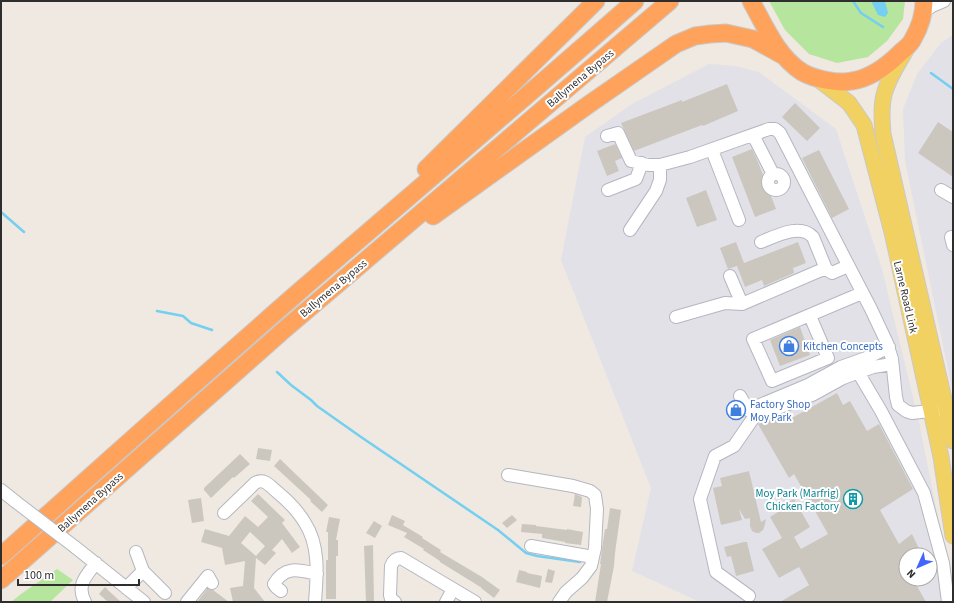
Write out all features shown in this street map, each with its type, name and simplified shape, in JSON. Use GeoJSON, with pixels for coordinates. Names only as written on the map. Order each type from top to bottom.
{"type":"FeatureCollection","features":[{"type":"Feature","properties":{"kind":"highway"},"geometry":{"type":"LineString","coordinates":[[210,369],[423,173],[596,1]]}},
{"type":"Feature","properties":{"kind":"highway","name":"Ballymena Bypass"},"geometry":{"type":"LineString","coordinates":[[1,556],[210,369],[635,1]]}},
{"type":"Feature","properties":{"kind":"highway","name":"Ballymena Bypass"},"geometry":{"type":"LineString","coordinates":[[1,580],[284,330],[670,1]]}},
{"type":"Feature","properties":{"kind":"highway"},"geometry":{"type":"LineString","coordinates":[[751,1],[782,54]]}},
{"type":"Feature","properties":{"kind":"highway"},"geometry":{"type":"LineString","coordinates":[[284,330],[374,257],[676,44],[695,36],[726,33],[740,35],[753,39],[782,54],[802,71],[818,79],[852,81],[868,77],[881,69],[892,61],[913,40],[918,29],[924,6]]}},
{"type":"Feature","properties":{"kind":"main road","name":"Larne Road Link"},"geometry":{"type":"LineString","coordinates":[[913,40],[896,67],[883,98],[883,134],[907,237],[939,410],[941,457],[953,536]]}},
{"type":"Feature","properties":{"kind":"main road","name":"Larne Road Link"},"geometry":{"type":"LineString","coordinates":[[818,79],[849,103],[864,125],[939,410],[953,442]]}},
{"type":"Feature","properties":{"kind":"street"},"geometry":{"type":"LineString","coordinates":[[924,6],[932,6],[944,1]]}},
{"type":"Feature","properties":{"kind":"street"},"geometry":{"type":"LineString","coordinates":[[636,162],[649,165],[660,165],[712,150],[769,129],[780,133],[871,309],[889,347],[896,397],[900,406],[906,411],[912,413],[939,410]]}},
{"type":"Feature","properties":{"kind":"street"},"geometry":{"type":"LineString","coordinates":[[607,136],[618,133],[636,162],[636,179],[608,190]]}},
{"type":"Feature","properties":{"kind":"street"},"geometry":{"type":"LineString","coordinates":[[753,135],[773,174]]}},
{"type":"Feature","properties":{"kind":"street"},"geometry":{"type":"LineString","coordinates":[[712,150],[739,220]]}},
{"type":"Feature","properties":{"kind":"street"},"geometry":{"type":"LineString","coordinates":[[630,230],[656,191],[660,180],[660,165]]}},
{"type":"Feature","properties":{"kind":"street"},"geometry":{"type":"LineString","coordinates":[[941,190],[953,197]]}},
{"type":"Feature","properties":{"kind":"street"},"geometry":{"type":"LineString","coordinates":[[761,242],[788,231],[804,231],[810,233],[813,237],[826,269],[832,273],[848,266]]}},
{"type":"Feature","properties":{"kind":"street"},"geometry":{"type":"LineString","coordinates":[[953,237],[951,237],[953,245]]}},
{"type":"Feature","properties":{"kind":"street"},"geometry":{"type":"LineString","coordinates":[[676,317],[725,303],[742,304],[826,269]]}},
{"type":"Feature","properties":{"kind":"street"},"geometry":{"type":"LineString","coordinates":[[730,276],[742,304]]}},
{"type":"Feature","properties":{"kind":"street"},"geometry":{"type":"LineString","coordinates":[[810,316],[828,358],[772,381],[754,339],[862,293]]}},
{"type":"Feature","properties":{"kind":"street"},"geometry":{"type":"LineString","coordinates":[[740,396],[748,410],[808,385],[841,367],[869,357],[889,347]]}},
{"type":"Feature","properties":{"kind":"street"},"geometry":{"type":"LineString","coordinates":[[749,596],[716,572],[700,498],[715,456],[734,446],[754,418],[812,395],[843,378],[858,372],[873,367],[892,364]]}},
{"type":"Feature","properties":{"kind":"street"},"geometry":{"type":"LineString","coordinates":[[858,372],[924,493],[943,563],[948,602]]}},
{"type":"Feature","properties":{"kind":"street"},"geometry":{"type":"LineString","coordinates":[[508,475],[573,486],[590,491],[595,495],[597,509],[595,548],[591,566],[582,578],[566,592],[559,602]]}},
{"type":"Feature","properties":{"kind":"street"},"geometry":{"type":"LineString","coordinates":[[224,513],[255,483],[260,481],[267,483],[285,500],[306,523],[313,542],[316,574],[315,602]]}},
{"type":"Feature","properties":{"kind":"street"},"geometry":{"type":"LineString","coordinates":[[1,490],[144,602]]}},
{"type":"Feature","properties":{"kind":"street"},"geometry":{"type":"LineString","coordinates":[[531,546],[592,557]]}},
{"type":"Feature","properties":{"kind":"street"},"geometry":{"type":"LineString","coordinates":[[136,552],[143,571],[165,593]]}},
{"type":"Feature","properties":{"kind":"street"},"geometry":{"type":"LineString","coordinates":[[395,602],[391,599],[390,595],[390,566],[392,562],[399,558],[475,602]]}},
{"type":"Feature","properties":{"kind":"street"},"geometry":{"type":"LineString","coordinates":[[80,600],[83,582],[96,563]]}},
{"type":"Feature","properties":{"kind":"street"},"geometry":{"type":"LineString","coordinates":[[281,591],[274,584],[277,578],[289,570],[298,570],[316,574]]}},
{"type":"Feature","properties":{"kind":"street"},"geometry":{"type":"LineString","coordinates":[[126,588],[143,571]]}},
{"type":"Feature","properties":{"kind":"street"},"geometry":{"type":"LineString","coordinates":[[187,602],[208,576],[212,583]]}},
{"type":"Feature","properties":{"kind":"street"},"geometry":{"type":"LineString","coordinates":[[446,602],[453,589]]}},
{"type":"Feature","properties":{"kind":"shaded area"},"geometry":{"type":"Polygon","coordinates":[[[953,35],[953,394],[905,161],[903,109],[917,74],[941,43],[953,35]]]}},
{"type":"Feature","properties":{"kind":"shaded area"},"geometry":{"type":"Polygon","coordinates":[[[709,64],[735,66],[759,72],[836,129],[882,269],[919,422],[946,558],[952,602],[700,602],[632,571],[651,488],[561,260],[585,137],[632,104],[709,64]]]}},
{"type":"Feature","properties":{"kind":"green space"},"geometry":{"type":"Polygon","coordinates":[[[769,1],[905,1],[903,19],[887,41],[868,57],[837,63],[809,54],[785,30],[769,1]]]}},
{"type":"Feature","properties":{"kind":"green space"},"geometry":{"type":"Polygon","coordinates":[[[57,569],[73,580],[50,602],[11,602],[21,594],[57,569]]]}},
{"type":"Feature","properties":{"kind":"water"},"geometry":{"type":"Polygon","coordinates":[[[871,1],[885,1],[888,13],[885,17],[878,15],[871,1]]]}},
{"type":"Feature","properties":{"kind":"building"},"geometry":{"type":"Polygon","coordinates":[[[727,84],[738,111],[703,126],[702,125],[634,151],[621,123],[682,100],[682,102],[727,84]]]}},
{"type":"Feature","properties":{"kind":"building"},"geometry":{"type":"Polygon","coordinates":[[[795,103],[820,128],[807,141],[782,117],[795,103]]]}},
{"type":"Feature","properties":{"kind":"building"},"geometry":{"type":"Polygon","coordinates":[[[938,122],[953,132],[953,177],[918,153],[938,122]]]}},
{"type":"Feature","properties":{"kind":"building"},"geometry":{"type":"Polygon","coordinates":[[[615,144],[622,158],[615,161],[619,171],[607,176],[597,151],[615,144]]]}},
{"type":"Feature","properties":{"kind":"building"},"geometry":{"type":"Polygon","coordinates":[[[752,149],[776,209],[755,217],[732,157],[752,149]]]}},
{"type":"Feature","properties":{"kind":"building"},"geometry":{"type":"Polygon","coordinates":[[[819,150],[849,209],[832,218],[802,158],[819,150]]]}},
{"type":"Feature","properties":{"kind":"building"},"geometry":{"type":"Polygon","coordinates":[[[706,190],[717,220],[697,227],[686,198],[706,190]]]}},
{"type":"Feature","properties":{"kind":"building"},"geometry":{"type":"Polygon","coordinates":[[[736,242],[744,263],[798,242],[806,263],[793,268],[794,273],[764,286],[762,280],[745,287],[737,266],[728,269],[720,248],[736,242]]]}},
{"type":"Feature","properties":{"kind":"building","name":"Kitchen Concepts"},"geometry":{"type":"Polygon","coordinates":[[[800,327],[810,355],[780,366],[770,340],[800,327]]]}},
{"type":"Feature","properties":{"kind":"building","name":"Moy Park (Marfrig) Chicken Factory"},"geometry":{"type":"Polygon","coordinates":[[[837,393],[843,405],[850,401],[867,431],[879,424],[913,489],[880,510],[899,544],[912,534],[918,547],[898,547],[898,587],[918,587],[926,602],[780,602],[809,585],[799,567],[779,578],[762,549],[782,538],[770,517],[786,507],[785,504],[794,499],[810,527],[794,537],[801,549],[828,534],[794,474],[789,478],[758,424],[787,413],[790,419],[837,393]]]}},
{"type":"Feature","properties":{"kind":"building","name":"Factory Shop Moy Park"},"geometry":{"type":"Polygon","coordinates":[[[736,404],[742,414],[733,418],[728,407],[736,404]]]}},
{"type":"Feature","properties":{"kind":"building"},"geometry":{"type":"Polygon","coordinates":[[[258,448],[272,450],[270,461],[256,459],[258,448]]]}},
{"type":"Feature","properties":{"kind":"building"},"geometry":{"type":"Polygon","coordinates":[[[240,454],[250,464],[234,478],[233,477],[211,498],[204,488],[240,454]]]}},
{"type":"Feature","properties":{"kind":"building"},"geometry":{"type":"Polygon","coordinates":[[[280,459],[328,505],[322,512],[274,466],[280,459]]]}},
{"type":"Feature","properties":{"kind":"building"},"geometry":{"type":"Polygon","coordinates":[[[749,471],[761,522],[766,519],[763,530],[759,533],[752,531],[750,526],[750,518],[745,519],[739,509],[742,520],[721,525],[713,488],[722,486],[720,478],[749,471]]]}},
{"type":"Feature","properties":{"kind":"building"},"geometry":{"type":"Polygon","coordinates":[[[258,494],[285,520],[282,523],[300,547],[292,553],[282,539],[272,550],[276,553],[265,565],[256,558],[254,588],[265,602],[233,602],[230,588],[243,586],[245,561],[225,565],[222,548],[201,542],[205,529],[229,536],[245,516],[258,527],[268,517],[251,501],[258,494]],[[250,532],[241,543],[256,556],[265,546],[250,532]]]}},
{"type":"Feature","properties":{"kind":"building"},"geometry":{"type":"Polygon","coordinates":[[[575,494],[582,497],[581,507],[573,506],[575,494]]]}},
{"type":"Feature","properties":{"kind":"building"},"geometry":{"type":"Polygon","coordinates":[[[201,498],[204,521],[192,523],[188,500],[201,498]]]}},
{"type":"Feature","properties":{"kind":"building"},"geometry":{"type":"Polygon","coordinates":[[[610,508],[621,510],[614,566],[607,602],[595,602],[605,529],[607,529],[610,508]]]}},
{"type":"Feature","properties":{"kind":"building"},"geometry":{"type":"Polygon","coordinates":[[[392,515],[405,521],[403,525],[441,550],[440,552],[482,577],[500,590],[494,598],[482,588],[440,562],[423,550],[424,549],[404,537],[407,533],[388,525],[392,515]]]}},
{"type":"Feature","properties":{"kind":"building"},"geometry":{"type":"Polygon","coordinates":[[[512,515],[517,520],[507,528],[502,523],[512,515]]]}},
{"type":"Feature","properties":{"kind":"building"},"geometry":{"type":"Polygon","coordinates":[[[329,517],[340,519],[336,540],[338,540],[338,556],[336,556],[336,599],[326,599],[328,532],[326,532],[329,517]]]}},
{"type":"Feature","properties":{"kind":"building"},"geometry":{"type":"Polygon","coordinates":[[[374,521],[382,526],[375,538],[366,533],[374,521]]]}},
{"type":"Feature","properties":{"kind":"building"},"geometry":{"type":"Polygon","coordinates":[[[522,524],[583,532],[581,545],[542,538],[542,534],[521,532],[522,524]]]}},
{"type":"Feature","properties":{"kind":"building"},"geometry":{"type":"Polygon","coordinates":[[[747,542],[754,571],[736,576],[731,556],[727,557],[724,547],[747,542]]]}},
{"type":"Feature","properties":{"kind":"building"},"geometry":{"type":"Polygon","coordinates":[[[373,545],[374,602],[366,602],[364,546],[373,545]]]}},
{"type":"Feature","properties":{"kind":"building"},"geometry":{"type":"Polygon","coordinates":[[[548,569],[555,571],[552,583],[545,582],[548,569]]]}},
{"type":"Feature","properties":{"kind":"building"},"geometry":{"type":"Polygon","coordinates":[[[519,570],[542,576],[540,588],[516,582],[519,570]]]}},
{"type":"Feature","properties":{"kind":"building"},"geometry":{"type":"Polygon","coordinates":[[[105,587],[121,602],[108,602],[99,594],[105,587]]]}},
{"type":"Feature","properties":{"kind":"building"},"geometry":{"type":"Polygon","coordinates":[[[207,589],[213,590],[229,602],[197,602],[207,589]]]}},
{"type":"Feature","properties":{"kind":"waterway"},"geometry":{"type":"LineString","coordinates":[[853,1],[861,13],[883,27]]}},
{"type":"Feature","properties":{"kind":"waterway"},"geometry":{"type":"LineString","coordinates":[[931,73],[953,89]]}},
{"type":"Feature","properties":{"kind":"waterway"},"geometry":{"type":"LineString","coordinates":[[1,212],[24,232]]}},
{"type":"Feature","properties":{"kind":"waterway"},"geometry":{"type":"LineString","coordinates":[[157,311],[183,316],[191,323],[212,330]]}},
{"type":"Feature","properties":{"kind":"waterway"},"geometry":{"type":"LineString","coordinates":[[277,372],[317,406],[498,530],[526,553],[580,562]]}},
{"type":"Feature","properties":{"kind":"place","name":"Kitchen Concepts"},"geometry":{"type":"Point","coordinates":[789,346]}},
{"type":"Feature","properties":{"kind":"place","name":"Factory Shop Moy Park"},"geometry":{"type":"Point","coordinates":[736,410]}},
{"type":"Feature","properties":{"kind":"place","name":"Moy Park (Marfrig) Chicken Factory"},"geometry":{"type":"Point","coordinates":[853,499]}}]}
